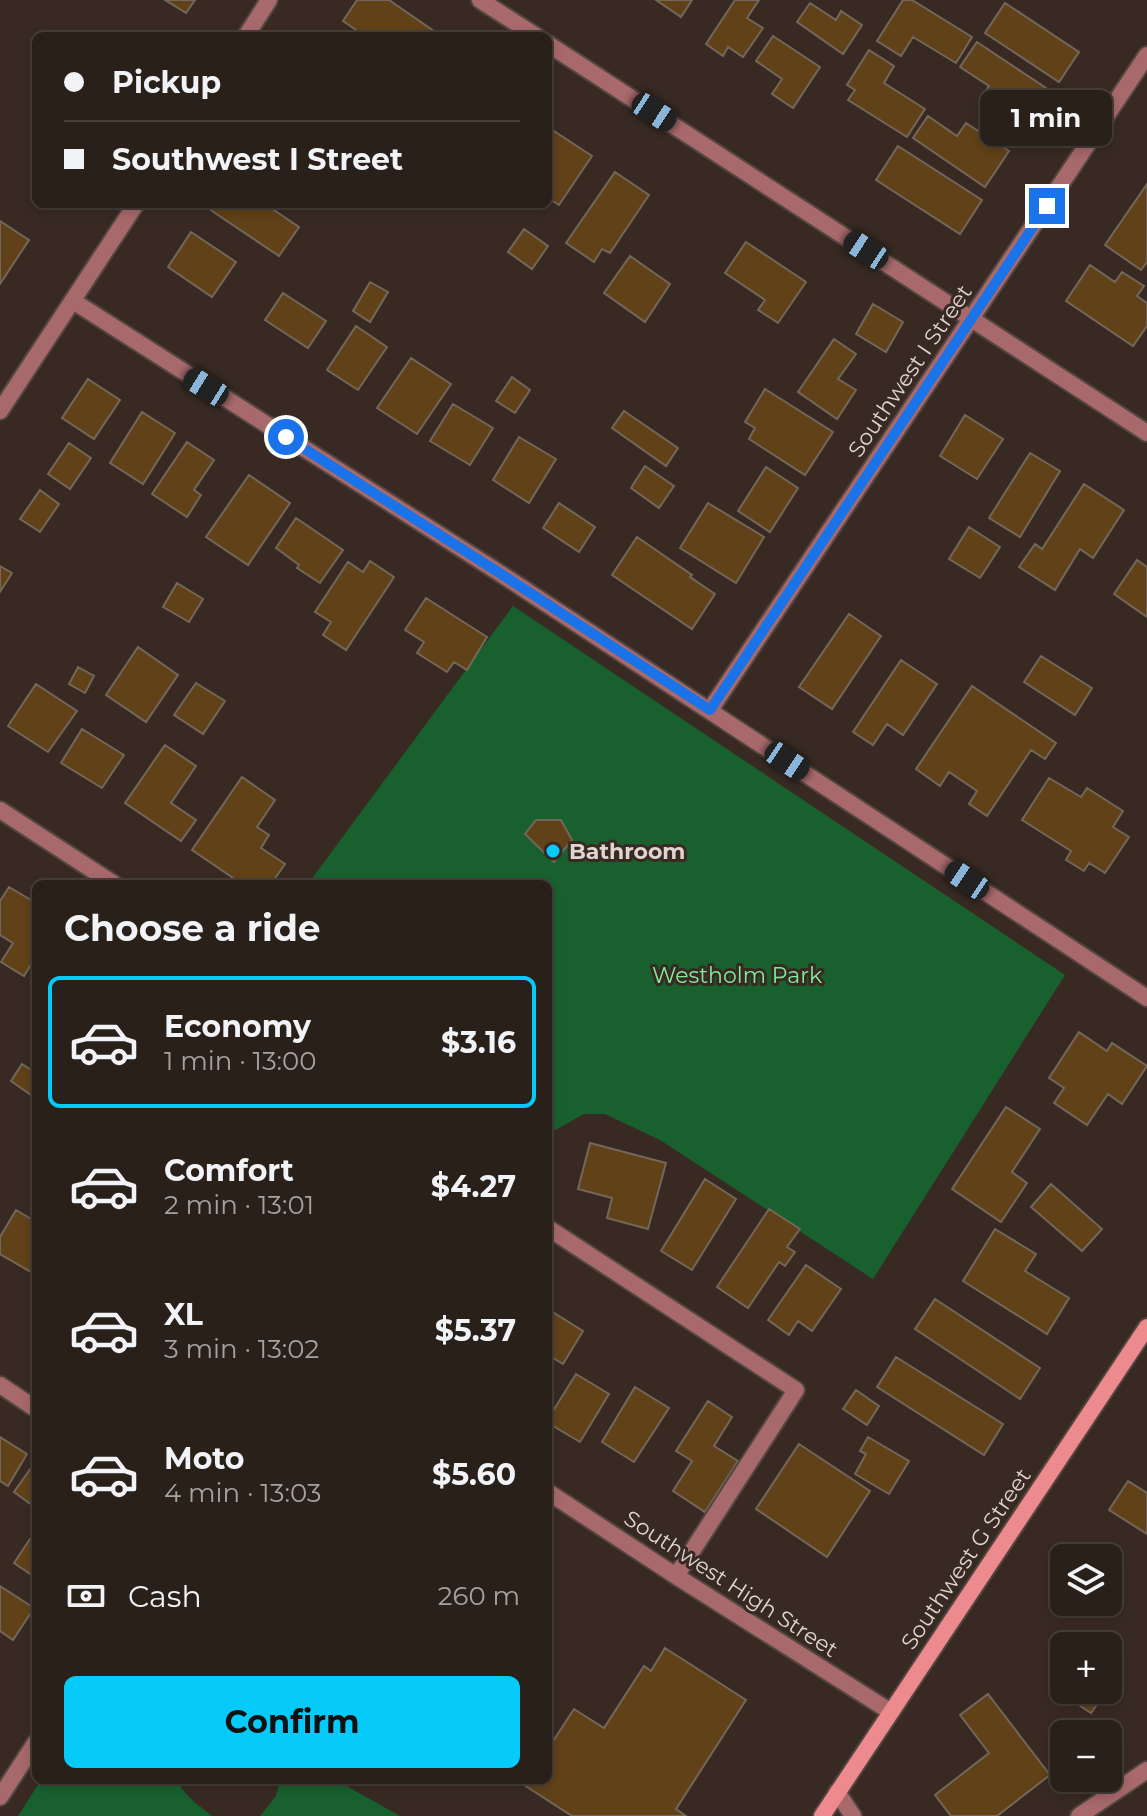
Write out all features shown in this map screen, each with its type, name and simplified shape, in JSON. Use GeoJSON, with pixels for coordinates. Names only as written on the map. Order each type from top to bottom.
{"type":"FeatureCollection","features":[{"type":"Feature","properties":{"kind":"main road","name":"Southwest G Street"},"geometry":{"type":"LineString","coordinates":[[822,1816],[1147,1327]]}},
{"type":"Feature","properties":{"kind":"street"},"geometry":{"type":"LineString","coordinates":[[249,32],[269,0]]}},
{"type":"Feature","properties":{"kind":"street"},"geometry":{"type":"LineString","coordinates":[[480,0],[530,32]]}},
{"type":"Feature","properties":{"kind":"street"},"geometry":{"type":"LineString","coordinates":[[552,47],[1147,433]]}},
{"type":"Feature","properties":{"kind":"street","name":"Southwest I Street"},"geometry":{"type":"LineString","coordinates":[[710,710],[1147,55]]}},
{"type":"Feature","properties":{"kind":"street"},"geometry":{"type":"LineString","coordinates":[[0,411],[133,208]]}},
{"type":"Feature","properties":{"kind":"street"},"geometry":{"type":"LineString","coordinates":[[73,301],[498,572],[1147,998]]}},
{"type":"Feature","properties":{"kind":"street"},"geometry":{"type":"LineString","coordinates":[[0,810],[108,880]]}},
{"type":"Feature","properties":{"kind":"street"},"geometry":{"type":"LineString","coordinates":[[552,1231],[796,1390],[676,1576]]}},
{"type":"Feature","properties":{"kind":"street"},"geometry":{"type":"LineString","coordinates":[[0,1385],[32,1406]]}},
{"type":"Feature","properties":{"kind":"street","name":"Southwest High Street"},"geometry":{"type":"LineString","coordinates":[[552,1495],[891,1712]]}},
{"type":"Feature","properties":{"kind":"street"},"geometry":{"type":"LineString","coordinates":[[0,1797],[32,1748]]}},
{"type":"Feature","properties":{"kind":"street"},"geometry":{"type":"LineString","coordinates":[[1079,1816],[1147,1770]]}},
{"type":"Feature","properties":{"kind":"street"},"geometry":{"type":"LineString","coordinates":[[837,1792],[853,1816]]}},
{"type":"Feature","properties":{"kind":"green space","name":"Westholm Park"},"geometry":{"type":"Polygon","coordinates":[[[513,606],[1065,975],[873,1279],[660,1140],[605,1114],[584,1114],[552,1132],[552,880],[311,880],[513,606]]]}},
{"type":"Feature","properties":{"kind":"green space"},"geometry":{"type":"Polygon","coordinates":[[[38,1784],[182,1784],[181,1788],[193,1801],[212,1816],[18,1816],[38,1784]]]}},
{"type":"Feature","properties":{"kind":"green space"},"geometry":{"type":"Polygon","coordinates":[[[279,1784],[343,1784],[400,1816],[260,1816],[276,1796],[279,1784]]]}},
{"type":"Feature","properties":{"kind":"building"},"geometry":{"type":"Polygon","coordinates":[[[165,0],[195,0],[186,13],[165,0]]]}},
{"type":"Feature","properties":{"kind":"building"},"geometry":{"type":"Polygon","coordinates":[[[357,0],[389,0],[435,32],[359,32],[343,21],[357,0]]]}},
{"type":"Feature","properties":{"kind":"building"},"geometry":{"type":"Polygon","coordinates":[[[656,0],[692,0],[681,17],[656,0]]]}},
{"type":"Feature","properties":{"kind":"building"},"geometry":{"type":"Polygon","coordinates":[[[735,0],[759,0],[747,18],[763,28],[743,57],[728,47],[723,56],[706,44],[735,0]]]}},
{"type":"Feature","properties":{"kind":"building"},"geometry":{"type":"Polygon","coordinates":[[[903,0],[912,0],[972,37],[956,63],[913,37],[901,56],[877,41],[903,0]]]}},
{"type":"Feature","properties":{"kind":"building"},"geometry":{"type":"Polygon","coordinates":[[[810,3],[836,20],[841,11],[862,25],[843,54],[797,22],[810,3]]]}},
{"type":"Feature","properties":{"kind":"building"},"geometry":{"type":"Polygon","coordinates":[[[1005,3],[1079,52],[1059,82],[985,33],[1005,3]]]}},
{"type":"Feature","properties":{"kind":"building"},"geometry":{"type":"Polygon","coordinates":[[[773,36],[820,67],[793,108],[772,94],[782,79],[756,61],[773,36]]]}},
{"type":"Feature","properties":{"kind":"building"},"geometry":{"type":"Polygon","coordinates":[[[977,42],[1049,90],[1025,126],[982,97],[989,86],[960,67],[977,42]]]}},
{"type":"Feature","properties":{"kind":"building"},"geometry":{"type":"Polygon","coordinates":[[[869,50],[894,66],[884,83],[925,109],[907,137],[848,100],[855,90],[847,85],[869,50]]]}},
{"type":"Feature","properties":{"kind":"building"},"geometry":{"type":"Polygon","coordinates":[[[928,116],[957,136],[966,123],[1009,151],[985,187],[913,138],[928,116]]]}},
{"type":"Feature","properties":{"kind":"building"},"geometry":{"type":"Polygon","coordinates":[[[554,131],[592,156],[559,205],[552,201],[554,131]]]}},
{"type":"Feature","properties":{"kind":"building"},"geometry":{"type":"Polygon","coordinates":[[[898,146],[982,200],[960,234],[876,180],[898,146]]]}},
{"type":"Feature","properties":{"kind":"building"},"geometry":{"type":"Polygon","coordinates":[[[615,172],[649,195],[610,253],[602,249],[594,262],[566,243],[615,172]]]}},
{"type":"Feature","properties":{"kind":"building"},"geometry":{"type":"Polygon","coordinates":[[[1147,184],[1147,262],[1141,270],[1105,245],[1147,184]]]}},
{"type":"Feature","properties":{"kind":"building"},"geometry":{"type":"Polygon","coordinates":[[[207,208],[271,208],[299,227],[279,256],[207,208]]]}},
{"type":"Feature","properties":{"kind":"building"},"geometry":{"type":"Polygon","coordinates":[[[0,221],[29,240],[0,284],[0,221]]]}},
{"type":"Feature","properties":{"kind":"building"},"geometry":{"type":"Polygon","coordinates":[[[524,229],[548,246],[532,269],[508,252],[524,229]]]}},
{"type":"Feature","properties":{"kind":"building"},"geometry":{"type":"Polygon","coordinates":[[[191,232],[236,262],[212,297],[168,267],[191,232]]]}},
{"type":"Feature","properties":{"kind":"building"},"geometry":{"type":"Polygon","coordinates":[[[746,242],[806,282],[778,323],[758,310],[765,300],[725,273],[746,242]]]}},
{"type":"Feature","properties":{"kind":"building"},"geometry":{"type":"Polygon","coordinates":[[[630,256],[670,284],[645,322],[604,293],[630,256]]]}},
{"type":"Feature","properties":{"kind":"building"},"geometry":{"type":"Polygon","coordinates":[[[1090,265],[1115,282],[1122,272],[1144,286],[1137,296],[1147,303],[1147,326],[1133,346],[1066,301],[1090,265]]]}},
{"type":"Feature","properties":{"kind":"building"},"geometry":{"type":"Polygon","coordinates":[[[370,282],[388,292],[370,322],[353,311],[370,282]]]}},
{"type":"Feature","properties":{"kind":"building"},"geometry":{"type":"Polygon","coordinates":[[[283,293],[326,321],[308,348],[265,320],[283,293]]]}},
{"type":"Feature","properties":{"kind":"building"},"geometry":{"type":"Polygon","coordinates":[[[873,304],[903,322],[886,352],[856,334],[873,304]]]}},
{"type":"Feature","properties":{"kind":"building"},"geometry":{"type":"Polygon","coordinates":[[[356,326],[387,347],[358,390],[327,370],[356,326]]]}},
{"type":"Feature","properties":{"kind":"building"},"geometry":{"type":"Polygon","coordinates":[[[834,339],[856,354],[838,379],[856,390],[837,419],[798,392],[834,339]]]}},
{"type":"Feature","properties":{"kind":"building"},"geometry":{"type":"Polygon","coordinates":[[[411,358],[451,384],[417,434],[377,408],[411,358]]]}},
{"type":"Feature","properties":{"kind":"building"},"geometry":{"type":"Polygon","coordinates":[[[512,377],[530,390],[515,413],[496,401],[512,377]]]}},
{"type":"Feature","properties":{"kind":"building"},"geometry":{"type":"Polygon","coordinates":[[[88,379],[120,400],[94,439],[62,418],[88,379]]]}},
{"type":"Feature","properties":{"kind":"building"},"geometry":{"type":"Polygon","coordinates":[[[765,389],[833,432],[805,475],[749,439],[755,428],[745,422],[765,389]]]}},
{"type":"Feature","properties":{"kind":"building"},"geometry":{"type":"Polygon","coordinates":[[[453,404],[493,428],[470,465],[430,441],[453,404]]]}},
{"type":"Feature","properties":{"kind":"building"},"geometry":{"type":"Polygon","coordinates":[[[624,411],[678,448],[666,466],[612,428],[624,411]]]}},
{"type":"Feature","properties":{"kind":"building"},"geometry":{"type":"Polygon","coordinates":[[[142,412],[175,433],[143,484],[110,463],[142,412]]]}},
{"type":"Feature","properties":{"kind":"building"},"geometry":{"type":"Polygon","coordinates":[[[965,415],[1003,439],[977,479],[940,456],[965,415]]]}},
{"type":"Feature","properties":{"kind":"building"},"geometry":{"type":"Polygon","coordinates":[[[519,437],[556,459],[529,503],[493,480],[519,437]]]}},
{"type":"Feature","properties":{"kind":"building"},"geometry":{"type":"Polygon","coordinates":[[[187,442],[214,460],[194,490],[201,495],[187,517],[152,494],[187,442]]]}},
{"type":"Feature","properties":{"kind":"building"},"geometry":{"type":"Polygon","coordinates":[[[69,443],[91,458],[70,489],[48,474],[69,443]]]}},
{"type":"Feature","properties":{"kind":"building"},"geometry":{"type":"Polygon","coordinates":[[[1030,453],[1060,471],[1020,537],[989,518],[1030,453]]]}},
{"type":"Feature","properties":{"kind":"building"},"geometry":{"type":"Polygon","coordinates":[[[645,466],[674,486],[659,508],[631,488],[645,466]]]}},
{"type":"Feature","properties":{"kind":"building"},"geometry":{"type":"Polygon","coordinates":[[[766,467],[798,488],[770,532],[738,511],[766,467]]]}},
{"type":"Feature","properties":{"kind":"building"},"geometry":{"type":"Polygon","coordinates":[[[249,475],[290,503],[248,565],[206,537],[249,475]]]}},
{"type":"Feature","properties":{"kind":"building"},"geometry":{"type":"Polygon","coordinates":[[[1084,484],[1124,510],[1093,558],[1080,549],[1055,590],[1019,567],[1035,544],[1042,549],[1084,484]]]}},
{"type":"Feature","properties":{"kind":"building"},"geometry":{"type":"Polygon","coordinates":[[[40,490],[59,504],[40,532],[20,519],[40,490]]]}},
{"type":"Feature","properties":{"kind":"building"},"geometry":{"type":"Polygon","coordinates":[[[559,503],[595,527],[579,552],[543,528],[559,503]]]}},
{"type":"Feature","properties":{"kind":"building"},"geometry":{"type":"Polygon","coordinates":[[[708,503],[764,537],[736,583],[680,548],[708,503]]]}},
{"type":"Feature","properties":{"kind":"building"},"geometry":{"type":"Polygon","coordinates":[[[296,518],[343,550],[320,583],[297,568],[299,565],[276,548],[296,518]]]}},
{"type":"Feature","properties":{"kind":"building"},"geometry":{"type":"Polygon","coordinates":[[[969,527],[1000,547],[980,578],[949,559],[969,527]]]}},
{"type":"Feature","properties":{"kind":"building"},"geometry":{"type":"Polygon","coordinates":[[[637,537],[715,594],[692,629],[612,575],[637,537]]]}},
{"type":"Feature","properties":{"kind":"building"},"geometry":{"type":"Polygon","coordinates":[[[1137,560],[1147,567],[1147,617],[1114,594],[1137,560]]]}},
{"type":"Feature","properties":{"kind":"building"},"geometry":{"type":"Polygon","coordinates":[[[370,561],[394,577],[346,650],[323,635],[331,622],[315,612],[348,562],[363,572],[370,561]]]}},
{"type":"Feature","properties":{"kind":"building"},"geometry":{"type":"Polygon","coordinates":[[[0,566],[12,573],[0,592],[0,566]]]}},
{"type":"Feature","properties":{"kind":"building"},"geometry":{"type":"Polygon","coordinates":[[[177,583],[203,599],[189,622],[163,607],[177,583]]]}},
{"type":"Feature","properties":{"kind":"building"},"geometry":{"type":"Polygon","coordinates":[[[426,598],[487,637],[467,670],[454,662],[447,672],[417,653],[424,642],[405,630],[426,598]]]}},
{"type":"Feature","properties":{"kind":"building"},"geometry":{"type":"Polygon","coordinates":[[[849,614],[881,636],[832,709],[799,687],[849,614]]]}},
{"type":"Feature","properties":{"kind":"building"},"geometry":{"type":"Polygon","coordinates":[[[138,647],[178,675],[146,722],[106,695],[138,647]]]}},
{"type":"Feature","properties":{"kind":"building"},"geometry":{"type":"Polygon","coordinates":[[[1041,656],[1092,688],[1075,715],[1024,682],[1041,656]]]}},
{"type":"Feature","properties":{"kind":"building"},"geometry":{"type":"Polygon","coordinates":[[[901,660],[937,684],[903,735],[887,724],[873,745],[853,732],[901,660]]]}},
{"type":"Feature","properties":{"kind":"building"},"geometry":{"type":"Polygon","coordinates":[[[78,667],[94,676],[85,693],[69,684],[78,667]]]}},
{"type":"Feature","properties":{"kind":"building"},"geometry":{"type":"Polygon","coordinates":[[[196,683],[225,701],[203,734],[174,715],[196,683]]]}},
{"type":"Feature","properties":{"kind":"building"},"geometry":{"type":"Polygon","coordinates":[[[36,684],[77,711],[48,752],[8,726],[36,684]]]}},
{"type":"Feature","properties":{"kind":"building"},"geometry":{"type":"Polygon","coordinates":[[[972,686],[1056,743],[1045,759],[1031,750],[987,816],[969,804],[977,791],[949,772],[940,786],[916,769],[972,686]]]}},
{"type":"Feature","properties":{"kind":"building"},"geometry":{"type":"Polygon","coordinates":[[[82,729],[124,755],[102,788],[61,763],[82,729]]]}},
{"type":"Feature","properties":{"kind":"building"},"geometry":{"type":"Polygon","coordinates":[[[165,745],[196,766],[171,803],[196,820],[181,841],[125,803],[165,745]]]}},
{"type":"Feature","properties":{"kind":"building"},"geometry":{"type":"Polygon","coordinates":[[[242,777],[275,800],[257,827],[269,835],[261,848],[285,864],[274,880],[236,880],[192,850],[242,777]]]}},
{"type":"Feature","properties":{"kind":"building"},"geometry":{"type":"Polygon","coordinates":[[[1049,778],[1081,797],[1087,788],[1123,811],[1113,827],[1129,837],[1105,873],[1089,863],[1084,871],[1066,860],[1071,851],[1022,820],[1049,778]]]}},
{"type":"Feature","properties":{"kind":"building","name":"Bathroom"},"geometry":{"type":"Polygon","coordinates":[[[536,820],[561,820],[572,840],[554,862],[525,834],[536,820]]]}},
{"type":"Feature","properties":{"kind":"building"},"geometry":{"type":"Polygon","coordinates":[[[9,887],[32,901],[32,963],[24,976],[1,962],[13,943],[0,935],[0,901],[9,887]]]}},
{"type":"Feature","properties":{"kind":"building"},"geometry":{"type":"Polygon","coordinates":[[[1079,1032],[1107,1051],[1112,1043],[1147,1066],[1122,1104],[1108,1094],[1087,1125],[1054,1103],[1064,1088],[1049,1078],[1079,1032]]]}},
{"type":"Feature","properties":{"kind":"building"},"geometry":{"type":"Polygon","coordinates":[[[22,1064],[32,1070],[31,1095],[11,1081],[22,1064]]]}},
{"type":"Feature","properties":{"kind":"building"},"geometry":{"type":"Polygon","coordinates":[[[1006,1107],[1040,1129],[1012,1172],[1027,1183],[1001,1222],[952,1189],[1006,1107]]]}},
{"type":"Feature","properties":{"kind":"building"},"geometry":{"type":"Polygon","coordinates":[[[590,1143],[666,1163],[648,1229],[607,1218],[612,1198],[578,1189],[590,1143]]]}},
{"type":"Feature","properties":{"kind":"building"},"geometry":{"type":"Polygon","coordinates":[[[705,1179],[736,1199],[692,1270],[661,1251],[705,1179]]]}},
{"type":"Feature","properties":{"kind":"building"},"geometry":{"type":"Polygon","coordinates":[[[1051,1184],[1102,1229],[1082,1251],[1031,1207],[1051,1184]]]}},
{"type":"Feature","properties":{"kind":"building"},"geometry":{"type":"Polygon","coordinates":[[[769,1209],[800,1229],[787,1247],[795,1252],[785,1266],[779,1262],[748,1308],[717,1287],[769,1209]]]}},
{"type":"Feature","properties":{"kind":"building"},"geometry":{"type":"Polygon","coordinates":[[[16,1210],[32,1220],[32,1273],[0,1254],[0,1237],[16,1210]]]}},
{"type":"Feature","properties":{"kind":"building"},"geometry":{"type":"Polygon","coordinates":[[[995,1229],[1036,1254],[1025,1271],[1069,1298],[1047,1334],[963,1281],[995,1229]]]}},
{"type":"Feature","properties":{"kind":"building"},"geometry":{"type":"Polygon","coordinates":[[[806,1265],[841,1289],[812,1331],[798,1321],[789,1335],[768,1320],[806,1265]]]}},
{"type":"Feature","properties":{"kind":"building"},"geometry":{"type":"Polygon","coordinates":[[[935,1299],[1040,1368],[1020,1399],[915,1329],[935,1299]]]}},
{"type":"Feature","properties":{"kind":"building"},"geometry":{"type":"Polygon","coordinates":[[[552,1312],[583,1331],[563,1364],[552,1357],[552,1312]]]}},
{"type":"Feature","properties":{"kind":"building"},"geometry":{"type":"Polygon","coordinates":[[[896,1357],[1003,1424],[984,1455],[877,1387],[896,1357]]]}},
{"type":"Feature","properties":{"kind":"building"},"geometry":{"type":"Polygon","coordinates":[[[576,1374],[609,1394],[580,1442],[552,1425],[552,1413],[576,1374]]]}},
{"type":"Feature","properties":{"kind":"building"},"geometry":{"type":"Polygon","coordinates":[[[635,1387],[669,1408],[634,1462],[602,1442],[635,1387]]]}},
{"type":"Feature","properties":{"kind":"building"},"geometry":{"type":"Polygon","coordinates":[[[856,1390],[879,1406],[867,1425],[843,1409],[856,1390]]]}},
{"type":"Feature","properties":{"kind":"building"},"geometry":{"type":"Polygon","coordinates":[[[708,1401],[732,1417],[714,1446],[738,1461],[705,1512],[673,1491],[692,1461],[676,1451],[708,1401]]]}},
{"type":"Feature","properties":{"kind":"building"},"geometry":{"type":"Polygon","coordinates":[[[0,1437],[27,1454],[8,1486],[0,1481],[0,1437]]]}},
{"type":"Feature","properties":{"kind":"building"},"geometry":{"type":"Polygon","coordinates":[[[868,1437],[909,1461],[889,1494],[855,1474],[866,1454],[860,1451],[868,1437]]]}},
{"type":"Feature","properties":{"kind":"building"},"geometry":{"type":"Polygon","coordinates":[[[799,1444],[870,1491],[827,1557],[756,1509],[799,1444]]]}},
{"type":"Feature","properties":{"kind":"building"},"geometry":{"type":"Polygon","coordinates":[[[32,1467],[32,1505],[14,1492],[32,1467]]]}},
{"type":"Feature","properties":{"kind":"building"},"geometry":{"type":"Polygon","coordinates":[[[1128,1481],[1147,1493],[1147,1534],[1109,1510],[1128,1481]]]}},
{"type":"Feature","properties":{"kind":"building"},"geometry":{"type":"Polygon","coordinates":[[[32,1536],[32,1575],[14,1563],[32,1536]]]}},
{"type":"Feature","properties":{"kind":"building"},"geometry":{"type":"Polygon","coordinates":[[[0,1586],[32,1607],[32,1611],[13,1640],[0,1631],[0,1586]]]}},
{"type":"Feature","properties":{"kind":"building"},"geometry":{"type":"Polygon","coordinates":[[[665,1648],[746,1700],[676,1809],[686,1816],[572,1816],[524,1785],[552,1784],[552,1743],[574,1709],[604,1728],[644,1666],[651,1671],[665,1648]]]}},
{"type":"Feature","properties":{"kind":"building"},"geometry":{"type":"Polygon","coordinates":[[[988,1694],[1050,1775],[997,1816],[951,1816],[935,1795],[989,1753],[960,1715],[988,1694]]]}},
{"type":"Feature","properties":{"kind":"building"},"geometry":{"type":"Polygon","coordinates":[[[1078,1704],[1097,1704],[1091,1713],[1078,1704]]]}},
{"type":"Feature","properties":{"kind":"place","name":"Bathroom"},"geometry":{"type":"Point","coordinates":[553,851]}},
{"type":"Feature","properties":{"kind":"route"},"geometry":{"type":"LineString","coordinates":[[286,437],[710,710],[1047,206]]}}]}
